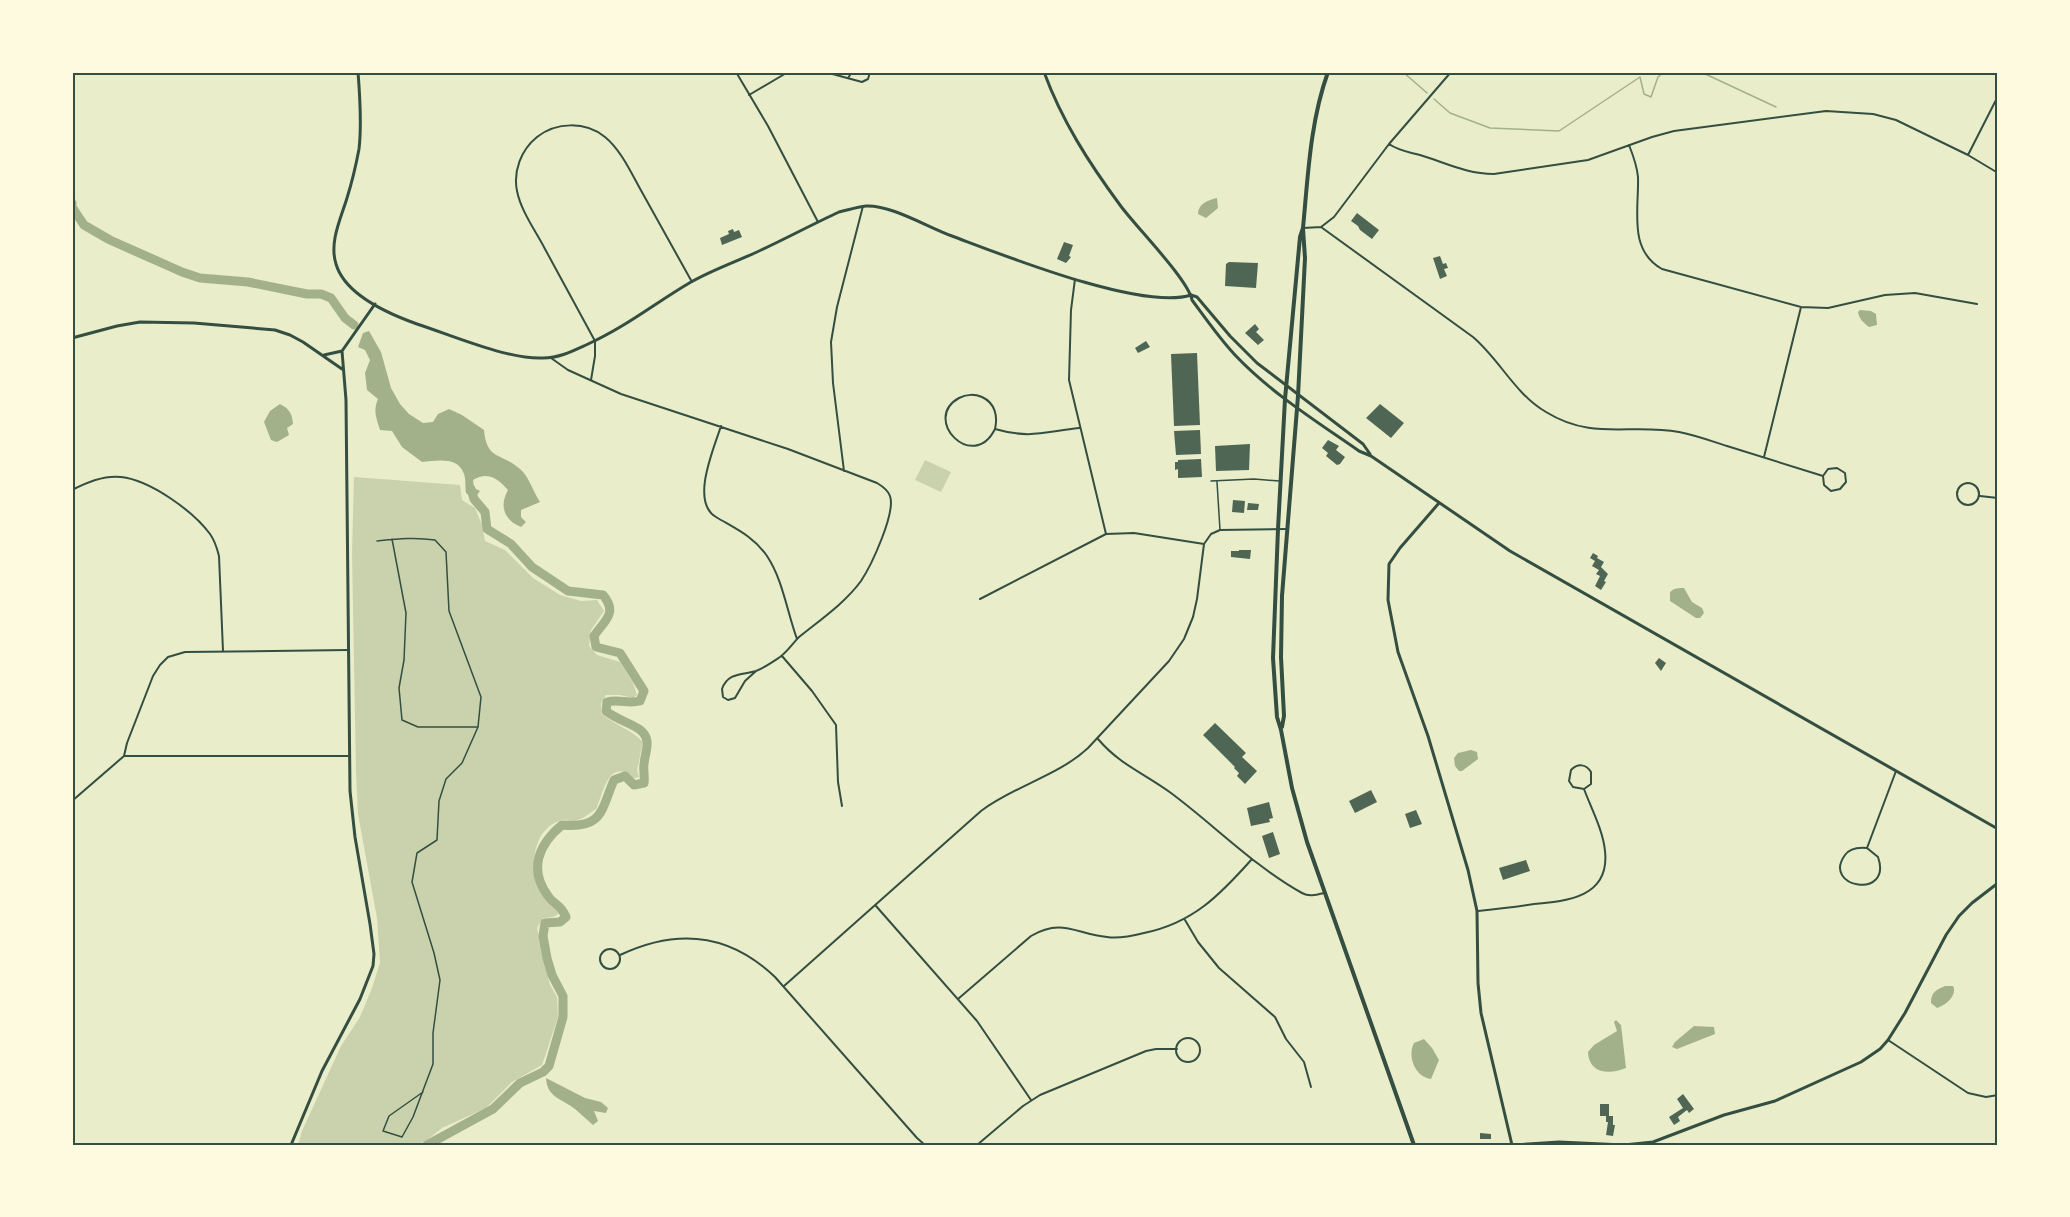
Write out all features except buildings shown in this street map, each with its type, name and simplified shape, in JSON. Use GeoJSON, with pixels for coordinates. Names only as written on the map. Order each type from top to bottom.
{"type":"FeatureCollection","features":[{"type":"Feature","properties":{"kind":"main road"},"geometry":{"type":"LineString","coordinates":[[1328,72],[1315,125],[1300,237],[1285,399],[1273,658],[1277,717],[1292,788],[1307,842],[1414,1145]]}},
{"type":"Feature","properties":{"kind":"main road"},"geometry":{"type":"LineString","coordinates":[[1281,730],[1284,716],[1281,668],[1282,596],[1295,406],[1298,396],[1305,258],[1303,228]]}},
{"type":"Feature","properties":{"kind":"street"},"geometry":{"type":"LineString","coordinates":[[358,72],[361,119],[359,149],[335,239],[334,257],[339,272],[348,284],[375,304],[414,322],[506,353],[523,357],[551,358],[595,341],[627,325],[692,282],[839,212],[863,206],[891,211],[952,236],[1075,279],[1119,291],[1158,298],[1175,299],[1191,295],[1197,297],[1230,336],[1257,363],[1364,444],[1371,456]]}},
{"type":"Feature","properties":{"kind":"street"},"geometry":{"type":"LineString","coordinates":[[736,72],[768,126],[818,222]]}},
{"type":"Feature","properties":{"kind":"street"},"geometry":{"type":"LineString","coordinates":[[749,95],[788,72]]}},
{"type":"Feature","properties":{"kind":"street"},"geometry":{"type":"LineString","coordinates":[[825,72],[865,81],[870,77],[870,72]]}},
{"type":"Feature","properties":{"kind":"street"},"geometry":{"type":"LineString","coordinates":[[848,78],[852,72]]}},
{"type":"Feature","properties":{"kind":"street"},"geometry":{"type":"LineString","coordinates":[[1044,72],[1061,114],[1084,155],[1121,207],[1169,265],[1191,295],[1192,300],[1230,349],[1285,399],[1359,451],[1371,456],[1527,561],[1998,829]]}},
{"type":"Feature","properties":{"kind":"street"},"geometry":{"type":"LineString","coordinates":[[1303,228],[1321,227],[1334,217],[1389,144],[1451,72]]}},
{"type":"Feature","properties":{"kind":"street"},"geometry":{"type":"LineString","coordinates":[[1968,155],[1998,96]]}},
{"type":"Feature","properties":{"kind":"street"},"geometry":{"type":"LineString","coordinates":[[1389,144],[1400,150],[1460,170],[1483,174],[1576,162],[1674,131],[1802,114],[1844,111],[1874,114],[1896,120],[1968,155],[1998,173]]}},
{"type":"Feature","properties":{"kind":"street"},"geometry":{"type":"LineString","coordinates":[[591,381],[595,341],[528,217],[517,190],[520,160],[529,145],[543,133],[560,126],[577,126],[595,131],[609,141],[626,165],[692,282]]}},
{"type":"Feature","properties":{"kind":"street"},"geometry":{"type":"LineString","coordinates":[[1629,145],[1637,171],[1638,237],[1642,248],[1652,262],[1668,271],[1801,307],[1828,308],[1885,295],[1915,293],[1977,304]]}},
{"type":"Feature","properties":{"kind":"street"},"geometry":{"type":"LineString","coordinates":[[844,471],[833,383],[831,342],[837,307],[863,206]]}},
{"type":"Feature","properties":{"kind":"street"},"geometry":{"type":"LineString","coordinates":[[1321,227],[1473,337],[1526,397],[1553,417],[1572,425],[1596,429],[1678,432],[1823,476]]}},
{"type":"Feature","properties":{"kind":"street"},"geometry":{"type":"LineString","coordinates":[[1075,279],[1068,371],[1070,392],[1107,534]]}},
{"type":"Feature","properties":{"kind":"street"},"geometry":{"type":"LineString","coordinates":[[291,1145],[321,1071],[360,999],[373,966],[374,954],[370,924],[351,810],[346,400],[342,351],[375,304]]}},
{"type":"Feature","properties":{"kind":"street"},"geometry":{"type":"LineString","coordinates":[[1764,457],[1801,307]]}},
{"type":"Feature","properties":{"kind":"street"},"geometry":{"type":"LineString","coordinates":[[72,338],[140,322],[194,323],[275,330],[290,335],[324,355],[342,369]]}},
{"type":"Feature","properties":{"kind":"street"},"geometry":{"type":"LineString","coordinates":[[324,355],[342,351]]}},
{"type":"Feature","properties":{"kind":"street"},"geometry":{"type":"LineString","coordinates":[[551,358],[561,367],[591,381],[649,404],[721,426],[877,483],[889,493],[892,506],[870,566],[861,581],[797,639],[782,656],[756,671],[745,681],[735,698],[728,700],[723,697],[722,688],[729,679],[741,673],[756,671]]}},
{"type":"Feature","properties":{"kind":"street"},"geometry":{"type":"LineString","coordinates":[[968,395],[981,397],[991,404],[995,412],[995,429],[991,436],[982,443],[962,444],[952,436],[948,429],[947,413],[953,402],[960,397],[968,395]]}},
{"type":"Feature","properties":{"kind":"street"},"geometry":{"type":"LineString","coordinates":[[721,426],[704,484],[707,510],[713,516],[741,530],[766,555],[777,576],[797,639]]}},
{"type":"Feature","properties":{"kind":"street"},"geometry":{"type":"LineString","coordinates":[[995,429],[1013,434],[1031,435],[1079,428]]}},
{"type":"Feature","properties":{"kind":"street"},"geometry":{"type":"LineString","coordinates":[[1838,468],[1845,473],[1845,484],[1838,490],[1831,490],[1824,485],[1823,476],[1828,469],[1838,468]]}},
{"type":"Feature","properties":{"kind":"street"},"geometry":{"type":"LineString","coordinates":[[72,490],[110,477],[133,480],[155,489],[202,525],[216,544],[219,556],[223,651]]}},
{"type":"Feature","properties":{"kind":"street"},"geometry":{"type":"LineString","coordinates":[[1971,483],[1978,489],[1980,496],[1976,503],[1966,506],[1960,502],[1957,492],[1962,485],[1971,483]]}},
{"type":"Feature","properties":{"kind":"street"},"geometry":{"type":"LineString","coordinates":[[1980,496],[1998,498]]}},
{"type":"Feature","properties":{"kind":"street"},"geometry":{"type":"LineString","coordinates":[[1439,503],[1389,564],[1388,600],[1398,652],[1428,736],[1461,844],[1477,911],[1478,983],[1481,1013],[1513,1145],[1559,1142],[1624,1145],[1653,1143],[1715,1118],[1769,1103],[1861,1062],[1880,1049],[1888,1040],[1952,926],[1972,903],[1998,883]]}},
{"type":"Feature","properties":{"kind":"street"},"geometry":{"type":"LineString","coordinates":[[784,986],[981,811],[1005,795],[1073,761],[1098,738],[1169,661],[1184,639],[1195,608],[1204,544],[1211,534],[1220,530],[1287,529]]}},
{"type":"Feature","properties":{"kind":"street"},"geometry":{"type":"LineString","coordinates":[[980,599],[1107,534],[1134,533],[1204,544]]}},
{"type":"Feature","properties":{"kind":"street"},"geometry":{"type":"LineString","coordinates":[[72,801],[124,756],[148,687],[160,665],[168,657],[179,653],[223,651],[348,650]]}},
{"type":"Feature","properties":{"kind":"street"},"geometry":{"type":"LineString","coordinates":[[782,656],[812,691],[836,725],[838,782],[842,806]]}},
{"type":"Feature","properties":{"kind":"street"},"geometry":{"type":"LineString","coordinates":[[1098,738],[1119,760],[1171,793],[1252,859],[1304,894],[1324,893]]}},
{"type":"Feature","properties":{"kind":"street"},"geometry":{"type":"LineString","coordinates":[[124,756],[349,756]]}},
{"type":"Feature","properties":{"kind":"street"},"geometry":{"type":"LineString","coordinates":[[1578,766],[1586,766],[1591,772],[1591,784],[1584,789],[1577,789],[1569,781],[1571,770],[1578,766]]}},
{"type":"Feature","properties":{"kind":"street"},"geometry":{"type":"LineString","coordinates":[[1867,848],[1896,771]]}},
{"type":"Feature","properties":{"kind":"street"},"geometry":{"type":"LineString","coordinates":[[1477,911],[1564,901],[1582,896],[1593,887],[1603,871],[1605,850],[1584,789]]}},
{"type":"Feature","properties":{"kind":"street"},"geometry":{"type":"LineString","coordinates":[[1867,848],[1876,854],[1879,861],[1878,875],[1867,885],[1852,884],[1842,873],[1842,861],[1851,849],[1867,848]]}},
{"type":"Feature","properties":{"kind":"street"},"geometry":{"type":"LineString","coordinates":[[958,999],[1041,930],[1064,927],[1103,937],[1118,937],[1166,928],[1184,920],[1214,899],[1252,859]]}},
{"type":"Feature","properties":{"kind":"street"},"geometry":{"type":"LineString","coordinates":[[875,905],[986,1033],[1031,1100]]}},
{"type":"Feature","properties":{"kind":"street"},"geometry":{"type":"LineString","coordinates":[[1184,920],[1212,960],[1275,1017],[1286,1039],[1304,1062],[1311,1087]]}},
{"type":"Feature","properties":{"kind":"street"},"geometry":{"type":"LineString","coordinates":[[620,956],[651,943],[675,938],[714,941],[751,956],[784,986],[925,1145]]}},
{"type":"Feature","properties":{"kind":"street"},"geometry":{"type":"LineString","coordinates":[[606,950],[613,950],[620,956],[620,962],[615,968],[607,969],[601,963],[600,956],[606,950]]}},
{"type":"Feature","properties":{"kind":"street"},"geometry":{"type":"LineString","coordinates":[[1192,1039],[1198,1044],[1200,1053],[1196,1060],[1188,1062],[1181,1059],[1177,1049],[1182,1041],[1192,1039]]}},
{"type":"Feature","properties":{"kind":"street"},"geometry":{"type":"LineString","coordinates":[[1888,1040],[1968,1093],[1986,1097],[1998,1095]]}},
{"type":"Feature","properties":{"kind":"street"},"geometry":{"type":"LineString","coordinates":[[977,1145],[1031,1100],[1140,1053],[1155,1049],[1177,1049]]}},
{"type":"Feature","properties":{"kind":"lane"},"geometry":{"type":"LineString","coordinates":[[1211,481],[1254,479],[1282,482]]}},
{"type":"Feature","properties":{"kind":"lane"},"geometry":{"type":"LineString","coordinates":[[1217,481],[1220,530]]}},
{"type":"Feature","properties":{"kind":"path"},"geometry":{"type":"LineString","coordinates":[[377,541],[413,537],[435,540],[446,552],[449,612],[481,697],[477,727],[462,763],[446,779],[440,801],[437,840],[417,853],[412,882],[434,953],[440,981],[433,1033],[433,1064],[423,1092],[413,1117],[402,1137],[383,1131],[389,1116],[423,1092]]}},
{"type":"Feature","properties":{"kind":"path"},"geometry":{"type":"LineString","coordinates":[[392,539],[406,613],[404,660],[399,688],[402,720],[418,727],[477,727]]}},
{"type":"Feature","properties":{"kind":"shaded area"},"geometry":{"type":"Polygon","coordinates":[[[1217,198],[1218,208],[1206,218],[1198,214],[1202,205],[1217,198]]]}},
{"type":"Feature","properties":{"kind":"shaded area"},"geometry":{"type":"Polygon","coordinates":[[[1860,310],[1876,314],[1877,325],[1869,327],[1865,324],[1858,312],[1860,310]]]}},
{"type":"Feature","properties":{"kind":"shaded area"},"geometry":{"type":"Polygon","coordinates":[[[369,331],[381,352],[391,388],[409,414],[423,423],[433,422],[438,414],[449,409],[462,415],[484,430],[488,447],[496,455],[523,472],[540,502],[521,510],[521,517],[526,522],[521,527],[507,516],[504,502],[508,490],[496,479],[483,476],[473,480],[474,488],[480,491],[474,499],[466,493],[464,474],[457,464],[446,461],[422,462],[402,447],[392,431],[380,430],[375,411],[378,399],[367,390],[365,373],[370,360],[365,350],[358,347],[363,333],[369,331]]]}},
{"type":"Feature","properties":{"kind":"shaded area"},"geometry":{"type":"Polygon","coordinates":[[[280,404],[290,412],[293,424],[287,428],[289,435],[277,442],[271,440],[264,422],[270,411],[280,404]]]}},
{"type":"Feature","properties":{"kind":"shaded area"},"geometry":{"type":"Polygon","coordinates":[[[925,460],[951,472],[941,492],[915,480],[925,460]]]}},
{"type":"Feature","properties":{"kind":"shaded area"},"geometry":{"type":"Polygon","coordinates":[[[354,477],[460,485],[462,500],[475,508],[485,541],[505,550],[533,578],[560,595],[581,601],[597,600],[604,611],[591,630],[589,646],[597,655],[620,662],[633,683],[637,695],[633,698],[606,695],[601,703],[601,713],[643,742],[637,770],[639,777],[634,778],[618,772],[613,774],[608,779],[596,809],[578,820],[562,820],[552,824],[544,832],[535,851],[537,884],[543,896],[560,913],[553,917],[543,918],[537,928],[550,985],[557,997],[558,1017],[542,1065],[512,1082],[486,1108],[442,1128],[426,1141],[416,1145],[298,1145],[302,1131],[341,1046],[360,1017],[380,963],[377,918],[358,814],[352,552],[354,477]]]}},
{"type":"Feature","properties":{"kind":"shaded area"},"geometry":{"type":"Polygon","coordinates":[[[1684,588],[1692,602],[1702,608],[1704,613],[1700,618],[1696,618],[1670,601],[1670,592],[1684,588]]]}},
{"type":"Feature","properties":{"kind":"shaded area"},"geometry":{"type":"Polygon","coordinates":[[[1471,750],[1477,752],[1478,759],[1459,771],[1455,766],[1454,758],[1458,753],[1471,750]]]}},
{"type":"Feature","properties":{"kind":"shaded area"},"geometry":{"type":"Polygon","coordinates":[[[1945,986],[1953,986],[1954,993],[1947,1003],[1937,1008],[1931,1003],[1932,996],[1945,986]]]}},
{"type":"Feature","properties":{"kind":"shaded area"},"geometry":{"type":"Polygon","coordinates":[[[1616,1020],[1621,1025],[1626,1068],[1613,1072],[1601,1071],[1592,1065],[1588,1052],[1594,1045],[1617,1031],[1614,1022],[1616,1020]]]}},
{"type":"Feature","properties":{"kind":"shaded area"},"geometry":{"type":"Polygon","coordinates":[[[1694,1026],[1714,1027],[1715,1034],[1677,1049],[1672,1047],[1675,1042],[1694,1026]]]}},
{"type":"Feature","properties":{"kind":"shaded area"},"geometry":{"type":"Polygon","coordinates":[[[1424,1039],[1439,1060],[1431,1079],[1417,1070],[1412,1060],[1414,1043],[1424,1039]]]}},
{"type":"Feature","properties":{"kind":"shaded area"},"geometry":{"type":"Polygon","coordinates":[[[546,1078],[585,1098],[601,1102],[608,1108],[606,1113],[594,1111],[598,1121],[593,1125],[575,1109],[552,1094],[546,1078]]]}},
{"type":"Feature","properties":{"kind":"waterway"},"geometry":{"type":"LineString","coordinates":[[1403,72],[1427,93]]}},
{"type":"Feature","properties":{"kind":"waterway"},"geometry":{"type":"LineString","coordinates":[[1434,99],[1450,113],[1490,128],[1559,131],[1640,77],[1644,94],[1651,97],[1658,77],[1664,72]]}},
{"type":"Feature","properties":{"kind":"waterway"},"geometry":{"type":"LineString","coordinates":[[1701,72],[1776,107]]}},
{"type":"Feature","properties":{"kind":"waterway"},"geometry":{"type":"LineString","coordinates":[[72,203],[72,207],[84,225],[110,240],[182,272],[200,278],[248,282],[307,294],[321,294],[331,298],[345,318],[354,325]]}},
{"type":"Feature","properties":{"kind":"waterway"},"geometry":{"type":"LineString","coordinates":[[427,1145],[493,1109],[520,1083],[543,1072],[549,1066],[563,1017],[563,996],[552,975],[543,936],[545,923],[560,922],[566,917],[542,886],[538,867],[539,858],[547,840],[562,825],[586,824],[599,815],[614,780],[625,776],[634,785],[644,783],[647,745],[646,737],[639,729],[606,711],[607,702],[640,701],[644,691],[620,653],[596,647],[594,636],[610,612],[603,595],[568,591],[532,567],[511,544],[487,529],[485,512],[474,499],[471,489]]}}]}
